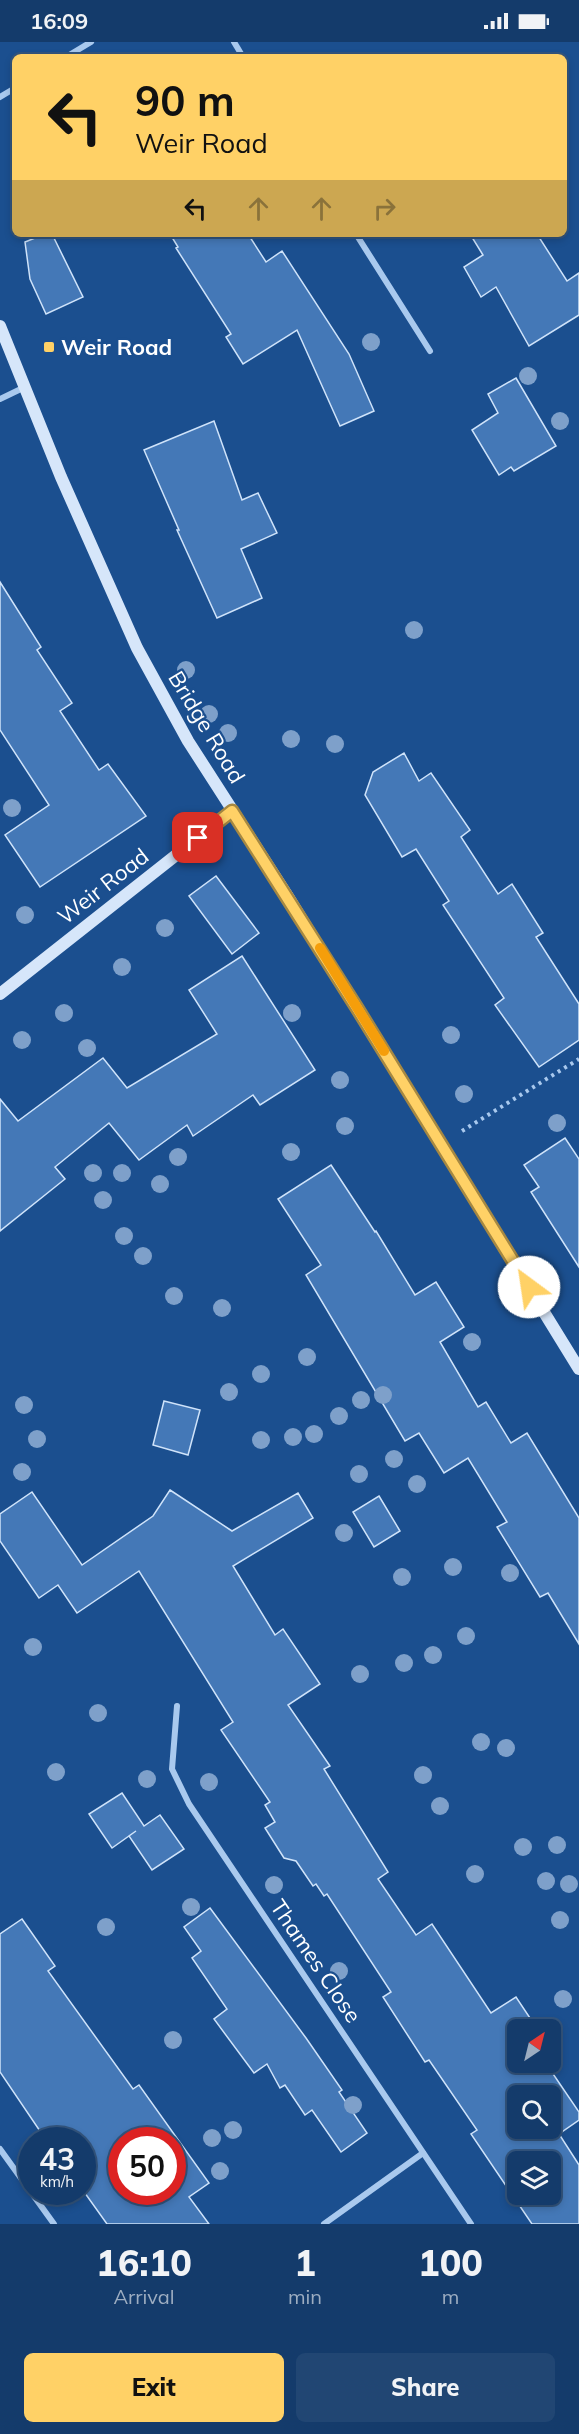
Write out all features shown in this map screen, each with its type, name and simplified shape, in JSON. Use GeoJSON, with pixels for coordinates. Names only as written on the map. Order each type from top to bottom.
{"type":"FeatureCollection","features":[{"type":"Feature","properties":{"kind":"main road","name":"Bridge Road"},"geometry":{"type":"LineString","coordinates":[[0,326],[61,477],[137,648],[188,741],[579,1369]]}},
{"type":"Feature","properties":{"kind":"main road","name":"Weir Road"},"geometry":{"type":"LineString","coordinates":[[0,994],[232,811]]}},
{"type":"Feature","properties":{"kind":"street"},"geometry":{"type":"LineString","coordinates":[[71,54],[91,42]]}},
{"type":"Feature","properties":{"kind":"street"},"geometry":{"type":"LineString","coordinates":[[358,237],[430,351]]}},
{"type":"Feature","properties":{"kind":"street"},"geometry":{"type":"LineString","coordinates":[[0,399],[25,387]]}},
{"type":"Feature","properties":{"kind":"street","name":"Thames Close"},"geometry":{"type":"LineString","coordinates":[[177,1706],[172,1769],[189,1804],[471,2224]]}},
{"type":"Feature","properties":{"kind":"street"},"geometry":{"type":"LineString","coordinates":[[0,2149],[54,2224]]}},
{"type":"Feature","properties":{"kind":"street"},"geometry":{"type":"LineString","coordinates":[[324,2224],[423,2153]]}},
{"type":"Feature","properties":{"kind":"path"},"geometry":{"type":"LineString","coordinates":[[441,1144],[579,1059]]}},
{"type":"Feature","properties":{"kind":"building"},"geometry":{"type":"Polygon","coordinates":[[[38,237],[53,237],[83,297],[46,314],[30,279],[25,242],[38,237]]]}},
{"type":"Feature","properties":{"kind":"building"},"geometry":{"type":"Polygon","coordinates":[[[172,237],[250,237],[266,262],[282,251],[349,354],[374,411],[340,426],[297,330],[243,364],[226,337],[231,334],[176,248],[178,247],[172,237]]]}},
{"type":"Feature","properties":{"kind":"building"},"geometry":{"type":"Polygon","coordinates":[[[472,237],[539,237],[567,281],[579,273],[579,315],[529,346],[496,287],[481,297],[464,267],[483,255],[472,237]]]}},
{"type":"Feature","properties":{"kind":"building"},"geometry":{"type":"Polygon","coordinates":[[[516,378],[556,446],[514,471],[511,467],[499,475],[472,430],[498,413],[488,394],[516,378]]]}},
{"type":"Feature","properties":{"kind":"building"},"geometry":{"type":"Polygon","coordinates":[[[214,421],[242,500],[258,493],[277,533],[241,549],[262,598],[217,618],[144,450],[214,421]]]}},
{"type":"Feature","properties":{"kind":"building"},"geometry":{"type":"Polygon","coordinates":[[[0,582],[41,647],[37,650],[72,703],[60,711],[99,770],[108,764],[146,816],[40,887],[5,835],[49,805],[0,730],[0,582]]]}},
{"type":"Feature","properties":{"kind":"building"},"geometry":{"type":"Polygon","coordinates":[[[404,753],[419,781],[431,773],[470,830],[461,837],[498,894],[512,884],[543,933],[536,937],[579,1004],[579,1040],[539,1067],[495,1005],[504,998],[443,905],[449,901],[416,849],[402,857],[365,795],[373,772],[404,753]]]}},
{"type":"Feature","properties":{"kind":"building"},"geometry":{"type":"Polygon","coordinates":[[[216,876],[259,933],[232,954],[189,896],[216,876]]]}},
{"type":"Feature","properties":{"kind":"building"},"geometry":{"type":"Polygon","coordinates":[[[242,956],[315,1070],[260,1105],[253,1095],[193,1136],[187,1125],[139,1160],[109,1123],[55,1167],[65,1179],[0,1231],[0,1099],[18,1121],[103,1058],[127,1088],[217,1034],[189,990],[242,956]]]}},
{"type":"Feature","properties":{"kind":"building"},"geometry":{"type":"Polygon","coordinates":[[[565,1138],[579,1159],[579,1267],[531,1192],[539,1187],[524,1165],[565,1138]]]}},
{"type":"Feature","properties":{"kind":"building"},"geometry":{"type":"Polygon","coordinates":[[[331,1165],[376,1231],[415,1295],[436,1282],[464,1327],[440,1342],[478,1407],[486,1402],[511,1443],[527,1433],[579,1518],[579,1644],[548,1593],[540,1597],[497,1527],[507,1522],[468,1458],[444,1473],[419,1433],[405,1441],[306,1275],[321,1265],[278,1199],[331,1165]]]}},
{"type":"Feature","properties":{"kind":"building"},"geometry":{"type":"Polygon","coordinates":[[[164,1401],[200,1410],[188,1455],[153,1445],[164,1401]]]}},
{"type":"Feature","properties":{"kind":"building"},"geometry":{"type":"Polygon","coordinates":[[[170,1490],[232,1531],[298,1493],[313,1518],[233,1566],[275,1635],[283,1629],[320,1684],[288,1705],[330,1766],[324,1769],[388,1872],[378,1879],[416,1935],[432,1924],[491,2013],[516,1997],[531,2019],[507,2019],[507,2073],[552,2073],[561,2085],[507,2085],[507,2139],[561,2139],[561,2137],[579,2165],[579,2224],[532,2224],[519,2205],[561,2205],[561,2151],[507,2151],[507,2187],[471,2134],[477,2130],[429,2060],[425,2062],[383,1997],[391,1992],[327,1894],[324,1896],[316,1884],[313,1886],[296,1861],[284,1858],[265,1828],[275,1822],[265,1805],[270,1802],[221,1730],[233,1722],[139,1571],[77,1613],[58,1585],[39,1598],[0,1541],[0,1514],[32,1492],[82,1565],[153,1516],[170,1490]]]}},
{"type":"Feature","properties":{"kind":"building"},"geometry":{"type":"Polygon","coordinates":[[[379,1496],[400,1531],[374,1547],[353,1512],[379,1496]]]}},
{"type":"Feature","properties":{"kind":"building"},"geometry":{"type":"Polygon","coordinates":[[[122,1793],[144,1826],[160,1815],[184,1849],[152,1870],[129,1836],[136,1831],[112,1848],[89,1814],[122,1793]]]}},
{"type":"Feature","properties":{"kind":"building"},"geometry":{"type":"Polygon","coordinates":[[[210,1908],[306,2038],[342,2090],[339,2092],[367,2133],[341,2152],[312,2110],[305,2115],[285,2085],[280,2088],[267,2064],[254,2073],[214,2019],[227,2009],[192,1958],[201,1951],[184,1927],[210,1908]]]}},
{"type":"Feature","properties":{"kind":"building"},"geometry":{"type":"Polygon","coordinates":[[[22,1919],[55,1966],[48,1971],[133,2089],[139,2085],[169,2127],[108,2127],[108,2205],[186,2205],[186,2151],[209,2183],[189,2197],[209,2224],[107,2224],[93,2205],[96,2205],[96,2127],[37,2127],[0,2072],[0,1934],[22,1919]]]}},
{"type":"Feature","properties":{"kind":"building"},"geometry":{"type":"Polygon","coordinates":[[[561,2086],[579,2112],[579,2120],[561,2133],[561,2086]]]}},
{"type":"Feature","properties":{"kind":"slow traffic"},"geometry":{"type":"LineString","coordinates":[[320,948],[384,1051]]}},
{"type":"Feature","properties":{"kind":"place","name":"Weir Road"},"geometry":{"type":"Point","coordinates":[49,347]}},
{"type":"Feature","properties":{"kind":"route"},"geometry":{"type":"LineString","coordinates":[[198,838],[232,811],[287,895],[529,1287]]}}]}
